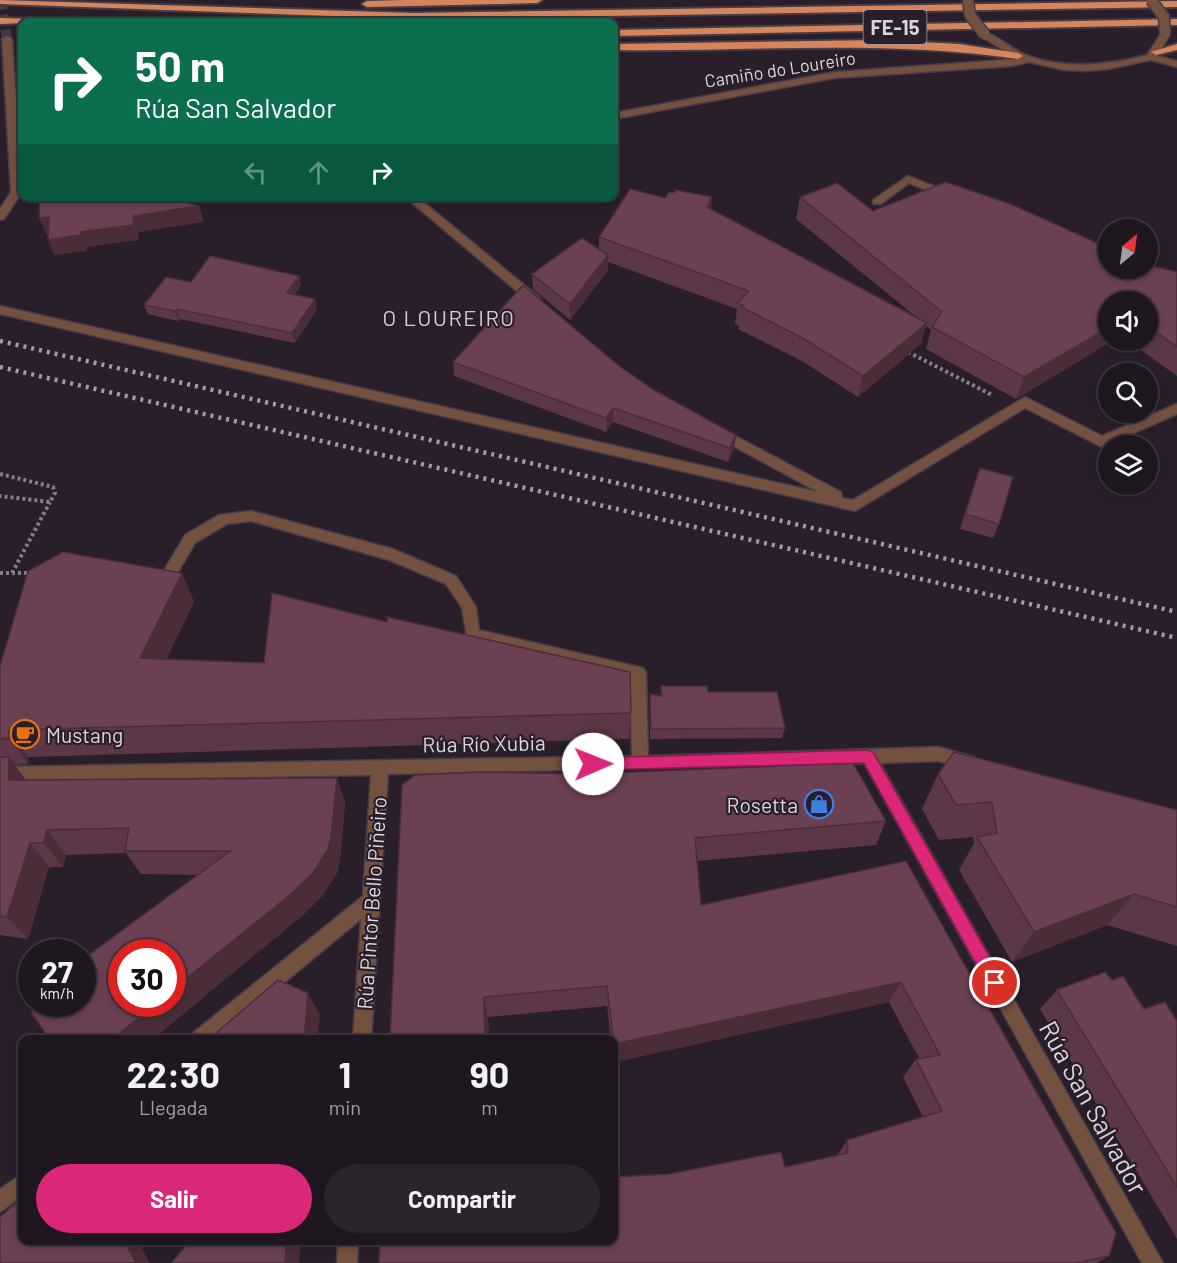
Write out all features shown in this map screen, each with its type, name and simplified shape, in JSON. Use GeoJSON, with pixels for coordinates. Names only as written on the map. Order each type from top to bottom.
{"type":"FeatureCollection","features":[{"type":"Feature","properties":{"kind":"highway"},"geometry":{"type":"LineString","coordinates":[[181,8],[537,0]]}},
{"type":"Feature","properties":{"kind":"highway","name":"FE-15"},"geometry":{"type":"LineString","coordinates":[[0,1],[414,16],[1177,4]]}},
{"type":"Feature","properties":{"kind":"highway"},"geometry":{"type":"LineString","coordinates":[[0,21],[18,21]]}},
{"type":"Feature","properties":{"kind":"highway","name":"FE-15"},"geometry":{"type":"LineString","coordinates":[[618,33],[1177,22]]}},
{"type":"Feature","properties":{"kind":"highway"},"geometry":{"type":"LineString","coordinates":[[618,47],[891,43],[958,47],[1022,58]]}},
{"type":"Feature","properties":{"kind":"highway"},"geometry":{"type":"LineString","coordinates":[[1154,54],[1177,47]]}},
{"type":"Feature","properties":{"kind":"street"},"geometry":{"type":"LineString","coordinates":[[968,0],[969,12],[974,23],[985,34],[1022,58],[1073,68],[1104,68],[1154,54],[1177,64]]}},
{"type":"Feature","properties":{"kind":"street"},"geometry":{"type":"LineString","coordinates":[[1151,0],[1164,18],[1165,34],[1154,54]]}},
{"type":"Feature","properties":{"kind":"street"},"geometry":{"type":"LineString","coordinates":[[3,40],[18,174]]}},
{"type":"Feature","properties":{"kind":"street","name":"Camiño do Loureiro"},"geometry":{"type":"LineString","coordinates":[[618,115],[835,75],[1012,63],[1022,58]]}},
{"type":"Feature","properties":{"kind":"street"},"geometry":{"type":"LineString","coordinates":[[877,202],[908,179],[961,201]]}},
{"type":"Feature","properties":{"kind":"street"},"geometry":{"type":"LineString","coordinates":[[0,217],[18,194]]}},
{"type":"Feature","properties":{"kind":"street"},"geometry":{"type":"LineString","coordinates":[[415,201],[544,308]]}},
{"type":"Feature","properties":{"kind":"street"},"geometry":{"type":"LineString","coordinates":[[0,310],[855,506],[1025,402],[1102,442],[1177,409]]}},
{"type":"Feature","properties":{"kind":"street"},"geometry":{"type":"LineString","coordinates":[[710,429],[855,506]]}},
{"type":"Feature","properties":{"kind":"street"},"geometry":{"type":"LineString","coordinates":[[141,582],[163,585],[190,539],[224,519],[251,516],[393,555],[451,580],[469,607],[472,634],[638,672],[640,763]]}},
{"type":"Feature","properties":{"kind":"street","name":"Rúa Río Xubia"},"geometry":{"type":"LineString","coordinates":[[0,774],[640,763],[938,754],[984,766]]}},
{"type":"Feature","properties":{"kind":"street","name":"Rúa San Salvador"},"geometry":{"type":"LineString","coordinates":[[868,756],[1153,1263]]}},
{"type":"Feature","properties":{"kind":"street","name":"Rúa Pintor Bello Piñeiro"},"geometry":{"type":"LineString","coordinates":[[362,1035],[380,768]]}},
{"type":"Feature","properties":{"kind":"street"},"geometry":{"type":"LineString","coordinates":[[206,1035],[371,900]]}},
{"type":"Feature","properties":{"kind":"street"},"geometry":{"type":"LineString","coordinates":[[0,1202],[18,1187]]}},
{"type":"Feature","properties":{"kind":"street"},"geometry":{"type":"LineString","coordinates":[[347,1263],[348,1245]]}},
{"type":"Feature","properties":{"kind":"path"},"geometry":{"type":"LineString","coordinates":[[904,350],[1017,407]]}},
{"type":"Feature","properties":{"kind":"path"},"geometry":{"type":"LineString","coordinates":[[0,474],[52,487],[55,493],[12,573]]}},
{"type":"Feature","properties":{"kind":"path"},"geometry":{"type":"LineString","coordinates":[[0,496],[50,502]]}},
{"type":"Feature","properties":{"kind":"path"},"geometry":{"type":"LineString","coordinates":[[0,573],[40,572]]}},
{"type":"Feature","properties":{"kind":"building"},"geometry":{"type":"Polygon","coordinates":[[[946,182],[1013,205],[1098,243],[1098,279],[1158,279],[1158,267],[1177,272],[1177,347],[1158,333],[1158,291],[1098,291],[1098,334],[1024,377],[932,327],[942,312],[800,197],[837,183],[873,211],[946,182]]]}},
{"type":"Feature","properties":{"kind":"building"},"geometry":{"type":"Polygon","coordinates":[[[630,189],[665,198],[669,192],[674,193],[676,190],[712,197],[707,207],[927,323],[863,376],[806,340],[741,307],[743,305],[737,303],[749,291],[599,237],[630,189]]]}},
{"type":"Feature","properties":{"kind":"building"},"geometry":{"type":"Polygon","coordinates":[[[40,201],[181,201],[199,206],[134,216],[133,225],[81,232],[81,235],[48,240],[49,217],[39,218],[40,201]]]}},
{"type":"Feature","properties":{"kind":"building"},"geometry":{"type":"Polygon","coordinates":[[[582,238],[608,255],[570,304],[532,274],[582,238]]]}},
{"type":"Feature","properties":{"kind":"building"},"geometry":{"type":"Polygon","coordinates":[[[210,256],[299,276],[287,293],[315,299],[292,333],[177,309],[175,311],[144,305],[166,277],[191,282],[210,256]]]}},
{"type":"Feature","properties":{"kind":"building"},"geometry":{"type":"Polygon","coordinates":[[[523,285],[619,366],[654,390],[736,435],[730,448],[613,408],[606,418],[453,362],[523,285]]]}},
{"type":"Feature","properties":{"kind":"building"},"geometry":{"type":"Polygon","coordinates":[[[980,468],[1013,477],[999,524],[965,514],[980,468]]]}},
{"type":"Feature","properties":{"kind":"building"},"geometry":{"type":"Polygon","coordinates":[[[63,552],[182,573],[140,658],[264,663],[272,593],[387,622],[387,617],[630,672],[631,713],[9,730],[9,738],[0,739],[0,666],[28,571],[63,552]]]}},
{"type":"Feature","properties":{"kind":"building"},"geometry":{"type":"Polygon","coordinates":[[[661,686],[707,686],[708,692],[777,692],[785,728],[651,729],[650,694],[662,696],[661,686]]]}},
{"type":"Feature","properties":{"kind":"building"},"geometry":{"type":"Polygon","coordinates":[[[954,752],[1177,810],[1177,907],[1134,894],[1034,932],[977,837],[997,833],[992,802],[956,805],[938,774],[954,752]]]}},
{"type":"Feature","properties":{"kind":"building"},"geometry":{"type":"Polygon","coordinates":[[[0,757],[9,757],[9,780],[337,778],[328,849],[313,873],[291,894],[186,979],[186,939],[111,939],[230,851],[125,851],[129,828],[47,830],[44,843],[30,843],[7,917],[0,916],[0,757]]]}},
{"type":"Feature","properties":{"kind":"building"},"geometry":{"type":"Polygon","coordinates":[[[853,763],[886,821],[695,838],[701,905],[906,861],[1116,1233],[1109,1256],[1075,1263],[379,1263],[380,1245],[618,1245],[618,1177],[669,1174],[781,1152],[785,1167],[848,1153],[847,1140],[942,1111],[916,1059],[940,1055],[901,982],[618,1043],[618,1035],[613,1035],[607,986],[484,997],[485,1035],[390,1035],[402,785],[415,775],[479,772],[584,774],[853,763]]]}},
{"type":"Feature","properties":{"kind":"building"},"geometry":{"type":"Polygon","coordinates":[[[108,941],[108,1017],[140,1017],[117,1035],[47,1035],[34,1017],[96,1017],[96,950],[108,941]]]}},
{"type":"Feature","properties":{"kind":"building"},"geometry":{"type":"Polygon","coordinates":[[[1105,972],[1112,980],[1123,976],[1144,1009],[1165,1002],[1177,1021],[1177,1187],[1057,990],[1105,972]]]}},
{"type":"Feature","properties":{"kind":"building"},"geometry":{"type":"Polygon","coordinates":[[[278,980],[308,993],[304,1035],[214,1035],[278,980]]]}},
{"type":"Feature","properties":{"kind":"building"},"geometry":{"type":"Polygon","coordinates":[[[18,1201],[18,1245],[127,1245],[136,1263],[0,1263],[0,1217],[18,1201]]]}},
{"type":"Feature","properties":{"kind":"building"},"geometry":{"type":"Polygon","coordinates":[[[187,1245],[287,1245],[285,1263],[171,1263],[187,1245]]]}},
{"type":"Feature","properties":{"kind":"tunnel"},"geometry":{"type":"LineString","coordinates":[[1,0],[7,39]]}},
{"type":"Feature","properties":{"kind":"railway"},"geometry":{"type":"LineString","coordinates":[[0,341],[1177,612]]}},
{"type":"Feature","properties":{"kind":"railway"},"geometry":{"type":"LineString","coordinates":[[0,367],[1177,638]]}},
{"type":"Feature","properties":{"kind":"place","name":"Mustang"},"geometry":{"type":"Point","coordinates":[25,734]}},
{"type":"Feature","properties":{"kind":"place","name":"Rosetta"},"geometry":{"type":"Point","coordinates":[819,804]}},
{"type":"Feature","properties":{"kind":"district","name":"O LOUREIRO"},"geometry":{"type":"Point","coordinates":[449,317]}},
{"type":"Feature","properties":{"kind":"route"},"geometry":{"type":"LineString","coordinates":[[593,764],[868,756],[995,983]]}}]}
